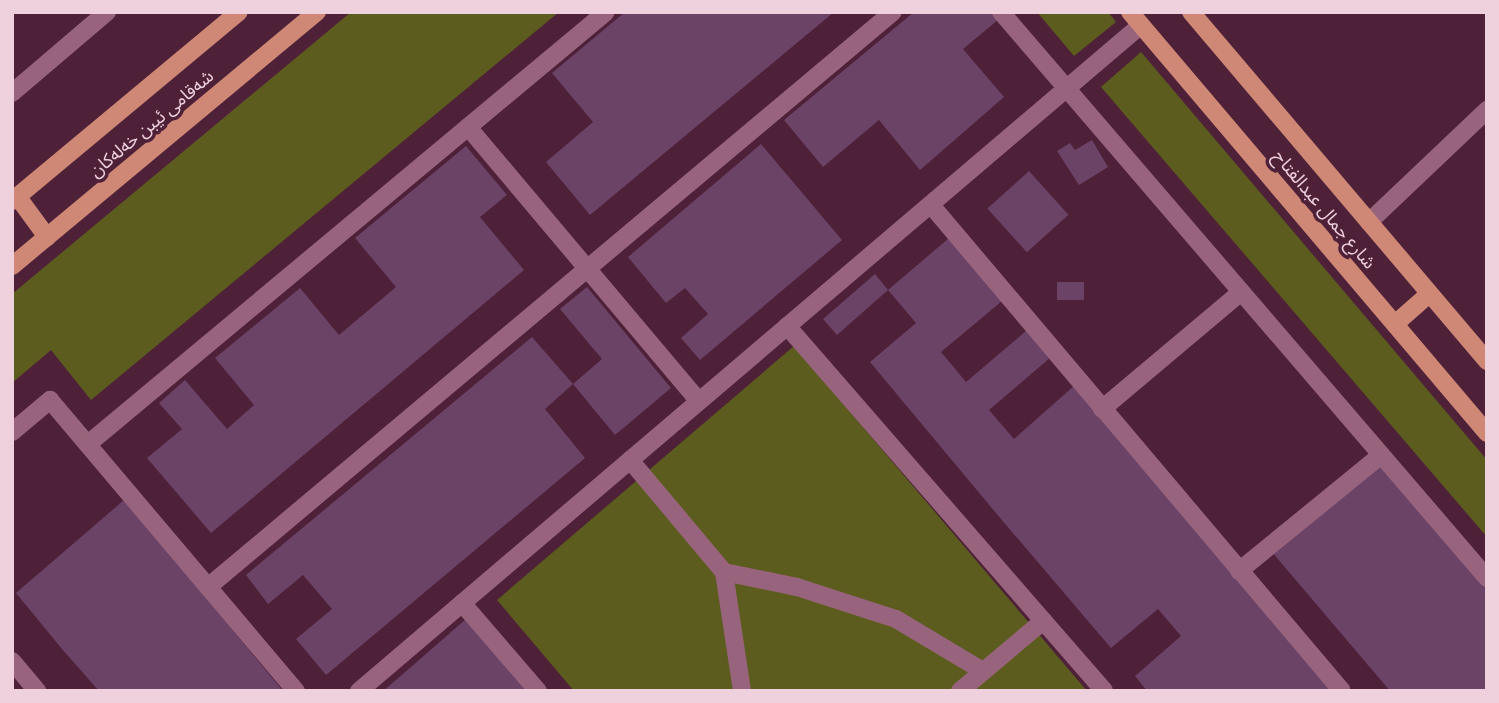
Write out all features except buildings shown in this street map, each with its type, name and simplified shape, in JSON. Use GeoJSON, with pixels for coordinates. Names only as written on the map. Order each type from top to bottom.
{"type":"FeatureCollection","features":[{"type":"Feature","properties":{"kind":"main road","name":"شەقامی ئیبن خەلەکان"},"geometry":{"type":"LineString","coordinates":[[12,266],[317,12]]}},
{"type":"Feature","properties":{"kind":"main road","name":"شارع جمال عبدالفتاح"},"geometry":{"type":"LineString","coordinates":[[1191,12],[1429,293],[1484,351]]}},
{"type":"Feature","properties":{"kind":"main road","name":"شەقامی ئیبن خەلەکان"},"geometry":{"type":"LineString","coordinates":[[15,198],[230,15]]}},
{"type":"Feature","properties":{"kind":"main road","name":"شارع جمال عبدالفتاح"},"geometry":{"type":"LineString","coordinates":[[1136,18],[1487,433]]}},
{"type":"Feature","properties":{"kind":"main road"},"geometry":{"type":"LineString","coordinates":[[15,198],[47,237]]}},
{"type":"Feature","properties":{"kind":"main road"},"geometry":{"type":"LineString","coordinates":[[1395,324],[1429,293]]}},
{"type":"Feature","properties":{"kind":"street"},"geometry":{"type":"LineString","coordinates":[[12,93],[107,12]]}},
{"type":"Feature","properties":{"kind":"street"},"geometry":{"type":"LineString","coordinates":[[88,444],[606,12]]}},
{"type":"Feature","properties":{"kind":"street"},"geometry":{"type":"LineString","coordinates":[[208,587],[892,12]]}},
{"type":"Feature","properties":{"kind":"street"},"geometry":{"type":"LineString","coordinates":[[1001,12],[1487,578]]}},
{"type":"Feature","properties":{"kind":"street"},"geometry":{"type":"LineString","coordinates":[[359,691],[931,205],[1066,88],[1136,18]]}},
{"type":"Feature","properties":{"kind":"street"},"geometry":{"type":"LineString","coordinates":[[1369,222],[1487,110]]}},
{"type":"Feature","properties":{"kind":"street"},"geometry":{"type":"LineString","coordinates":[[468,127],[699,401]]}},
{"type":"Feature","properties":{"kind":"street"},"geometry":{"type":"LineString","coordinates":[[931,205],[1342,691]]}},
{"type":"Feature","properties":{"kind":"street"},"geometry":{"type":"LineString","coordinates":[[1102,409],[1241,292]]}},
{"type":"Feature","properties":{"kind":"street"},"geometry":{"type":"LineString","coordinates":[[787,326],[1104,691]]}},
{"type":"Feature","properties":{"kind":"street"},"geometry":{"type":"LineString","coordinates":[[12,432],[50,400],[296,691]]}},
{"type":"Feature","properties":{"kind":"street"},"geometry":{"type":"LineString","coordinates":[[1239,571],[1381,455]]}},
{"type":"Feature","properties":{"kind":"street"},"geometry":{"type":"LineString","coordinates":[[629,460],[724,572],[742,691]]}},
{"type":"Feature","properties":{"kind":"street"},"geometry":{"type":"LineString","coordinates":[[724,572],[797,587],[896,619],[983,671]]}},
{"type":"Feature","properties":{"kind":"street"},"geometry":{"type":"LineString","coordinates":[[462,603],[538,691]]}},
{"type":"Feature","properties":{"kind":"street"},"geometry":{"type":"LineString","coordinates":[[960,691],[1042,621]]}},
{"type":"Feature","properties":{"kind":"street"},"geometry":{"type":"LineString","coordinates":[[16,674],[37,691]]}},
{"type":"Feature","properties":{"kind":"shaded area"},"geometry":{"type":"Polygon","coordinates":[[[351,12],[559,12],[91,400],[51,350],[12,383],[12,294],[351,12]]]}},
{"type":"Feature","properties":{"kind":"shaded area"},"geometry":{"type":"Polygon","coordinates":[[[1037,12],[1108,12],[1116,22],[1074,56],[1037,12]]]}},
{"type":"Feature","properties":{"kind":"shaded area"},"geometry":{"type":"Polygon","coordinates":[[[1141,52],[1487,460],[1487,537],[1101,87],[1141,52]]]}},
{"type":"Feature","properties":{"kind":"shaded area"},"geometry":{"type":"Polygon","coordinates":[[[794,346],[1087,691],[574,691],[497,600],[794,346]]]}}]}
